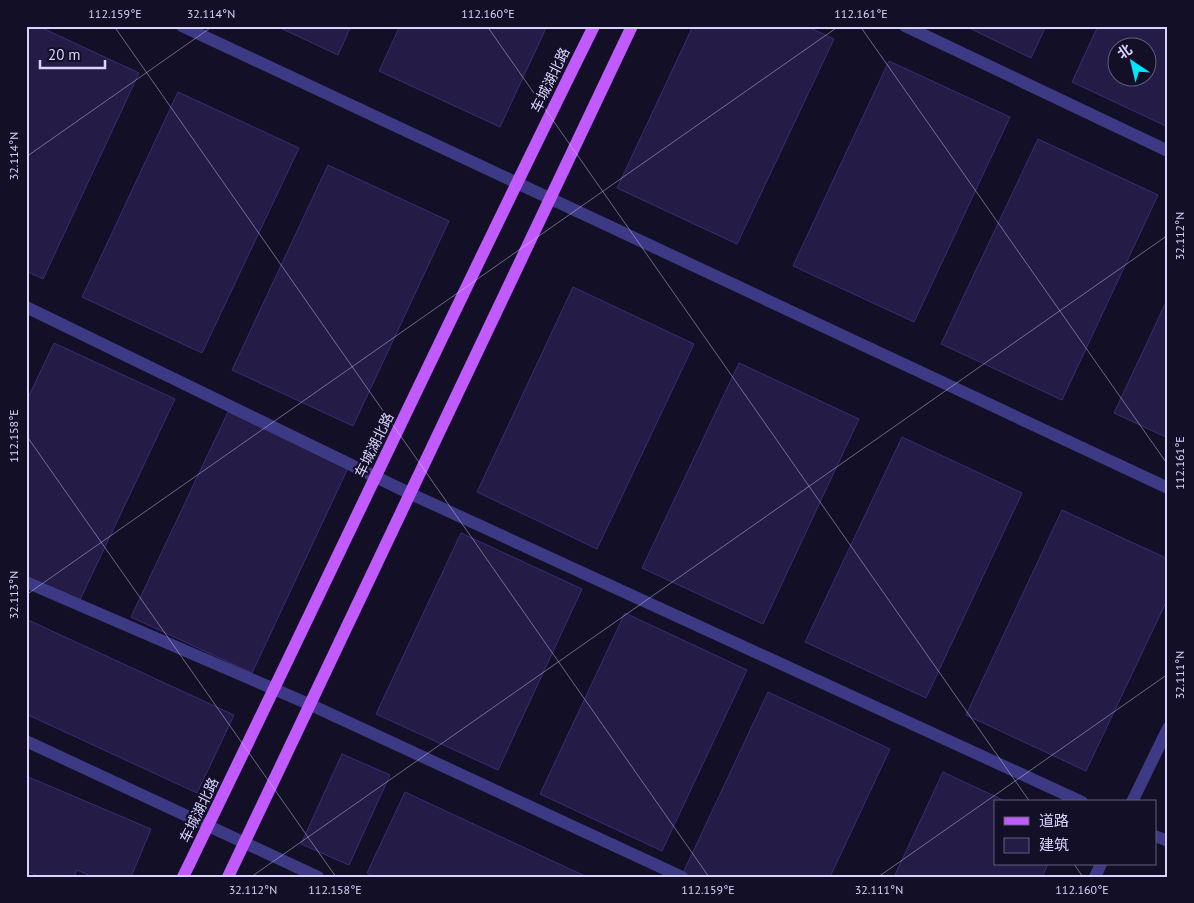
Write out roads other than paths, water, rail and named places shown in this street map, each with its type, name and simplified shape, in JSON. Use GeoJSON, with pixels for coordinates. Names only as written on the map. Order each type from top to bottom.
{"type":"FeatureCollection","features":[{"type":"Feature","properties":{"kind":"main road","name":"车城湖北路"},"geometry":{"type":"LineString","coordinates":[[183,877],[275,689],[516,182],[594,26]]}},
{"type":"Feature","properties":{"kind":"main road"},"geometry":{"type":"LineString","coordinates":[[228,877],[632,26]]}},
{"type":"Feature","properties":{"kind":"street"},"geometry":{"type":"LineString","coordinates":[[182,26],[1168,488]]}},
{"type":"Feature","properties":{"kind":"street"},"geometry":{"type":"LineString","coordinates":[[905,26],[1168,151]]}},
{"type":"Feature","properties":{"kind":"street"},"geometry":{"type":"LineString","coordinates":[[26,307],[410,494],[1078,800]]}},
{"type":"Feature","properties":{"kind":"street"},"geometry":{"type":"LineString","coordinates":[[26,582],[311,705],[682,877]]}},
{"type":"Feature","properties":{"kind":"street"},"geometry":{"type":"LineString","coordinates":[[1133,800],[1168,728]]}},
{"type":"Feature","properties":{"kind":"street"},"geometry":{"type":"LineString","coordinates":[[26,741],[318,877]]}},
{"type":"Feature","properties":{"kind":"street"},"geometry":{"type":"LineString","coordinates":[[1156,836],[1168,842]]}}]}
